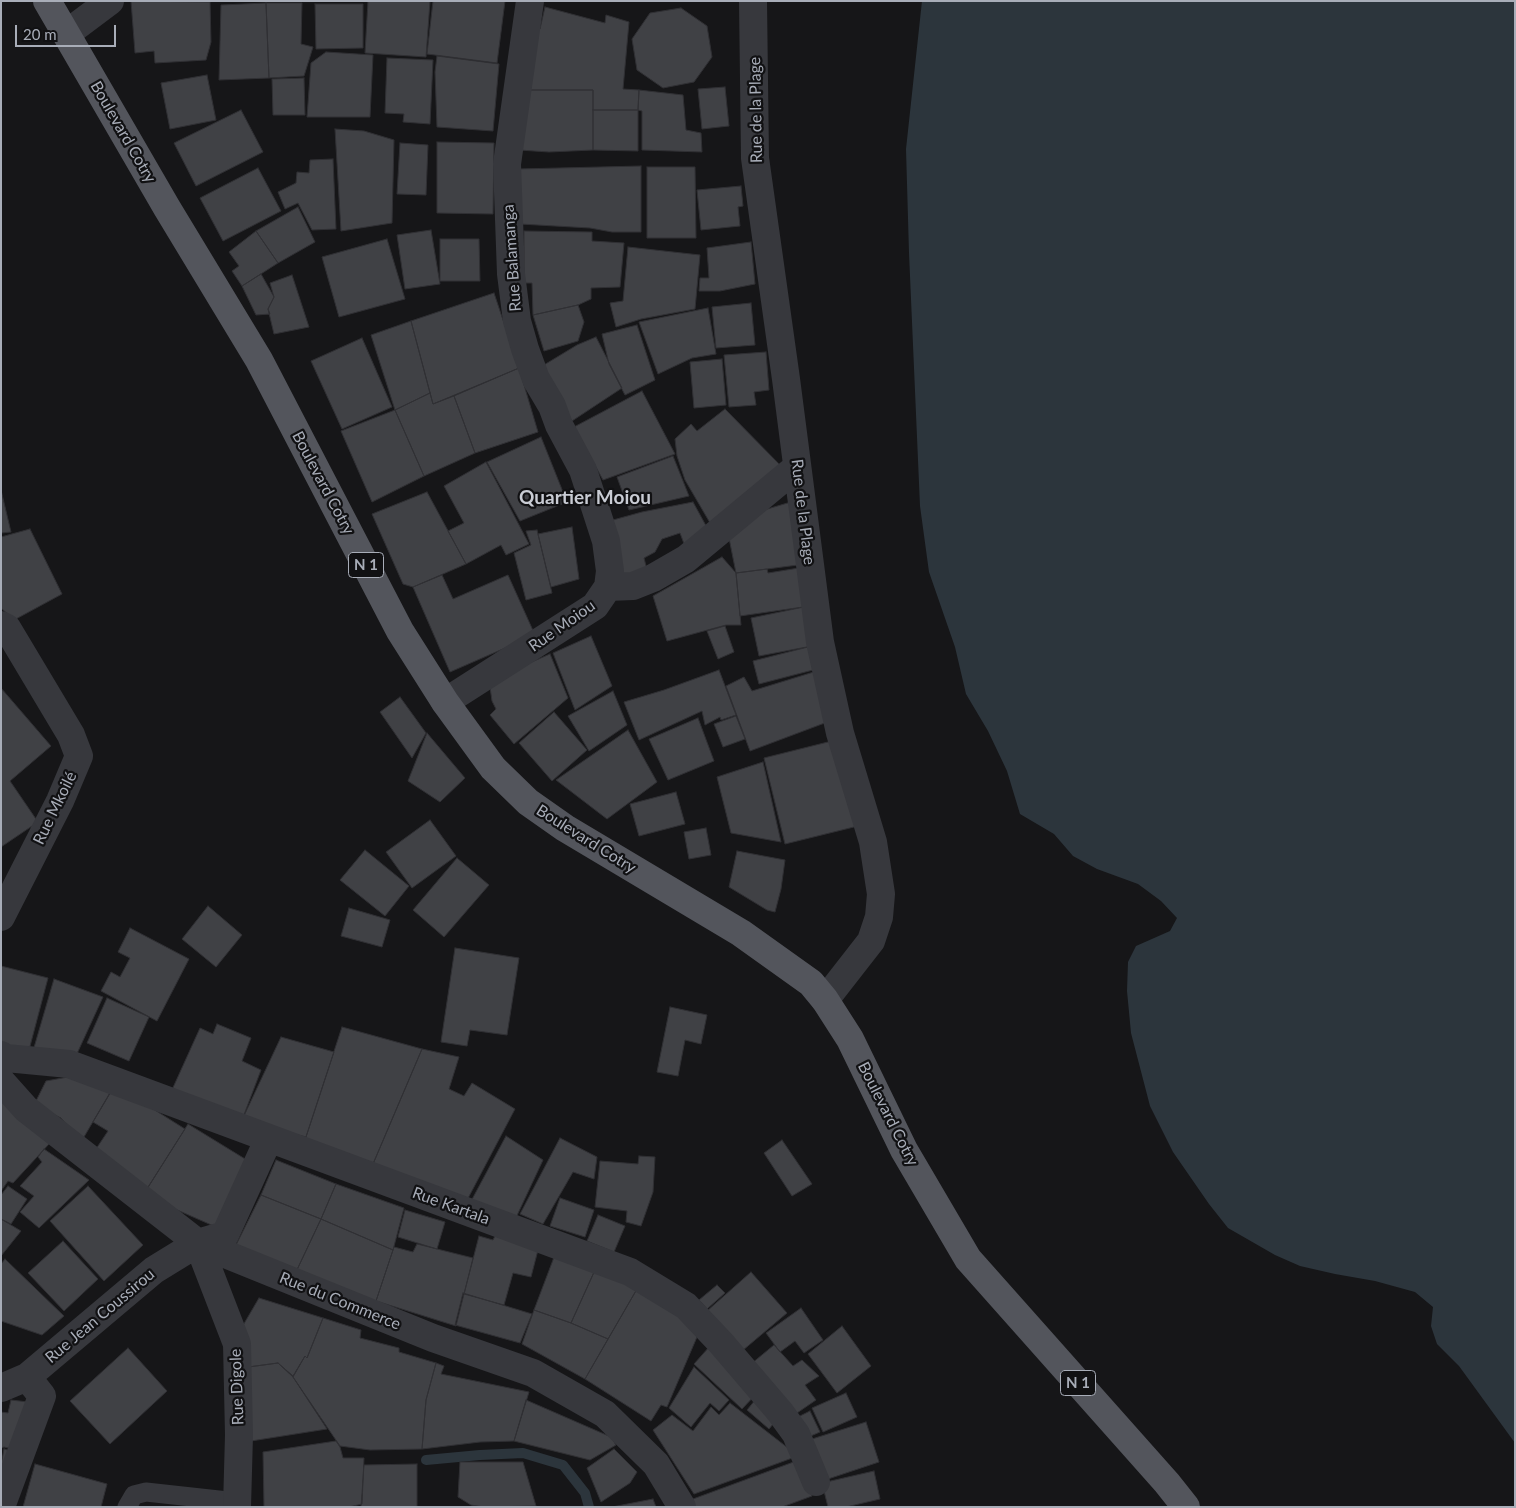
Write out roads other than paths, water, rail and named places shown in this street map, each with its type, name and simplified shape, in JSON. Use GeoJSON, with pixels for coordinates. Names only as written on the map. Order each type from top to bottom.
{"type":"FeatureCollection","features":[{"type":"Feature","properties":{"kind":"main road","name":"Boulevard Cotry"},"geometry":{"type":"LineString","coordinates":[[47,1],[259,360],[400,631],[445,702],[493,768],[528,802],[565,828],[741,933],[811,983],[825,1000],[850,1039],[904,1150],[968,1259],[1186,1507]]}},
{"type":"Feature","properties":{"kind":"street"},"geometry":{"type":"LineString","coordinates":[[66,34],[110,1]]}},
{"type":"Feature","properties":{"kind":"street","name":"Rue Balamanga"},"geometry":{"type":"LineString","coordinates":[[530,1],[507,164],[511,274],[517,321],[536,378],[552,406],[559,425],[583,470],[596,506],[607,548],[610,571],[608,587]]}},
{"type":"Feature","properties":{"kind":"street","name":"Rue de la Plage"},"geometry":{"type":"LineString","coordinates":[[754,1],[755,158],[820,642],[840,733],[873,842],[881,894],[879,917],[871,941],[825,1000]]}},
{"type":"Feature","properties":{"kind":"street","name":"Rue Moiou"},"geometry":{"type":"LineString","coordinates":[[445,702],[595,606],[608,587],[633,586],[653,578],[686,559],[797,468]]}},
{"type":"Feature","properties":{"kind":"street","name":"Rue Mkoilé"},"geometry":{"type":"LineString","coordinates":[[1,625],[6,628],[71,735],[79,756],[60,801],[1,917]]}},
{"type":"Feature","properties":{"kind":"street","name":"Rue Kartala"},"geometry":{"type":"LineString","coordinates":[[1,1055],[6,1058],[69,1064],[630,1272],[686,1306],[721,1343],[796,1434],[816,1482]]}},
{"type":"Feature","properties":{"kind":"street","name":"Rue du Commerce"},"geometry":{"type":"LineString","coordinates":[[1,1080],[26,1109],[198,1243],[433,1338],[533,1373],[605,1414],[656,1464],[682,1507]]}},
{"type":"Feature","properties":{"kind":"street","name":"Rue Jean Coussirou"},"geometry":{"type":"LineString","coordinates":[[1,1388],[27,1377],[154,1270],[198,1243],[224,1235],[269,1138]]}},
{"type":"Feature","properties":{"kind":"street","name":"Rue Digole"},"geometry":{"type":"LineString","coordinates":[[198,1243],[237,1344],[239,1436],[237,1505]]}},
{"type":"Feature","properties":{"kind":"street"},"geometry":{"type":"LineString","coordinates":[[1,1507],[42,1396],[27,1377]]}},
{"type":"Feature","properties":{"kind":"lane"},"geometry":{"type":"LineString","coordinates":[[127,1507],[134,1496],[146,1492],[237,1505]]}},
{"type":"Feature","properties":{"kind":"waterway"},"geometry":{"type":"LineString","coordinates":[[426,1460],[523,1453],[563,1465],[585,1493],[589,1507]]}},
{"type":"Feature","properties":{"kind":"district","name":"Quartier Moiou"},"geometry":{"type":"Point","coordinates":[585,498]}}]}
